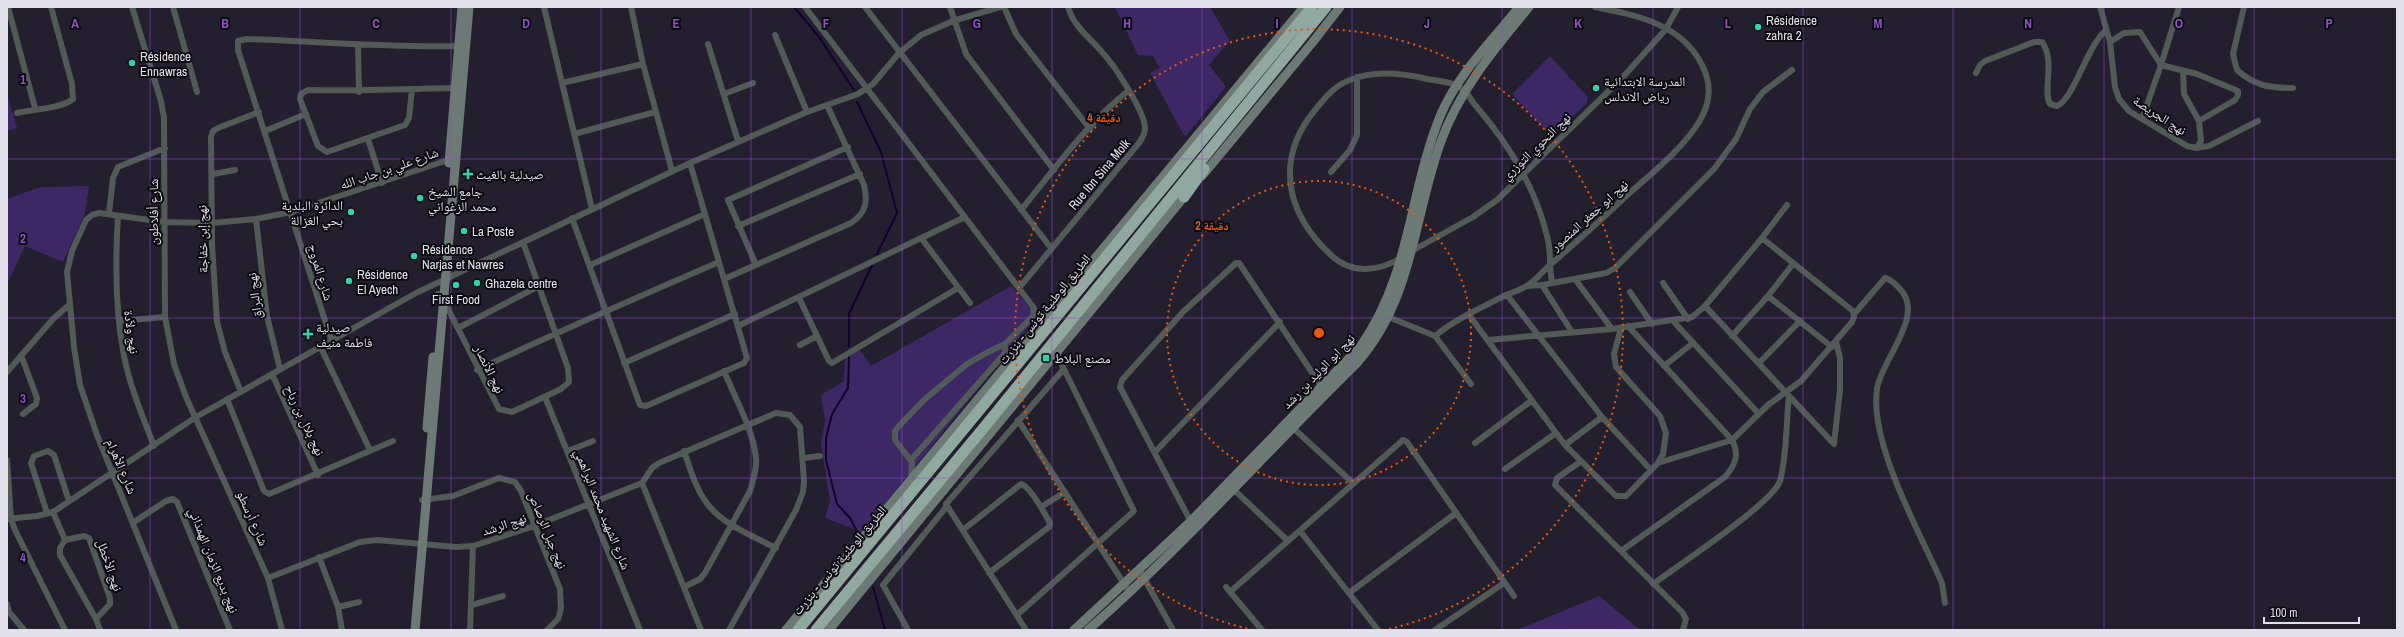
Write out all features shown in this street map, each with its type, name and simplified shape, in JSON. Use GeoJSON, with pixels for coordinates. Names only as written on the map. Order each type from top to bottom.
{"type":"FeatureCollection","features":[{"type":"Feature","properties":{"kind":"highway"},"geometry":{"type":"LineString","coordinates":[[1204,138],[1304,7]]}},
{"type":"Feature","properties":{"kind":"highway","name":"الطريق الوطنية تونس - بنزرت"},"geometry":{"type":"LineString","coordinates":[[798,630],[1312,7]]}},
{"type":"Feature","properties":{"kind":"highway","name":"الطريق الوطنية تونس - بنزرت"},"geometry":{"type":"LineString","coordinates":[[816,630],[1279,67],[1326,7]]}},
{"type":"Feature","properties":{"kind":"highway"},"geometry":{"type":"LineString","coordinates":[[1184,198],[1279,67],[1333,7]]}},
{"type":"Feature","properties":{"kind":"highway"},"geometry":{"type":"LineString","coordinates":[[1067,291],[1165,184]]}},
{"type":"Feature","properties":{"kind":"street"},"geometry":{"type":"LineString","coordinates":[[8,7],[35,108]]}},
{"type":"Feature","properties":{"kind":"street"},"geometry":{"type":"LineString","coordinates":[[17,113],[35,108],[56,106],[73,99],[72,84],[51,7]]}},
{"type":"Feature","properties":{"kind":"street","name":"شارع أفلاطون"},"geometry":{"type":"LineString","coordinates":[[132,7],[161,102],[165,148],[165,317],[174,364],[196,417]]}},
{"type":"Feature","properties":{"kind":"street"},"geometry":{"type":"LineString","coordinates":[[173,7],[197,92]]}},
{"type":"Feature","properties":{"kind":"street"},"geometry":{"type":"LineString","coordinates":[[452,159],[454,88],[462,7]]}},
{"type":"Feature","properties":{"kind":"street"},"geometry":{"type":"LineString","coordinates":[[415,630],[424,500],[452,159],[469,7]]}},
{"type":"Feature","properties":{"kind":"street"},"geometry":{"type":"LineString","coordinates":[[544,7],[592,209]]}},
{"type":"Feature","properties":{"kind":"street"},"geometry":{"type":"LineString","coordinates":[[630,7],[642,64],[672,171]]}},
{"type":"Feature","properties":{"kind":"street"},"geometry":{"type":"LineString","coordinates":[[805,7],[1032,303],[1035,311],[1005,344],[967,364],[925,399],[895,431],[895,440],[911,461],[911,479]]}},
{"type":"Feature","properties":{"kind":"street"},"geometry":{"type":"LineString","coordinates":[[865,7],[1051,248]]}},
{"type":"Feature","properties":{"kind":"street"},"geometry":{"type":"LineString","coordinates":[[950,7],[953,21],[966,54],[1054,170]]}},
{"type":"Feature","properties":{"kind":"street"},"geometry":{"type":"LineString","coordinates":[[9,519],[50,512],[154,446],[196,417],[280,370],[331,339],[442,280],[738,141],[807,112],[868,89],[899,52],[921,35],[953,21],[1000,7]]}},
{"type":"Feature","properties":{"kind":"street"},"geometry":{"type":"LineString","coordinates":[[1004,7],[1016,34],[1090,129]]}},
{"type":"Feature","properties":{"kind":"street","name":"Rue Ibn Sina Molk"},"geometry":{"type":"LineString","coordinates":[[1019,288],[1139,143],[1145,132],[1143,120],[1128,91],[1103,53],[1075,24],[1068,7]]}},
{"type":"Feature","properties":{"kind":"street"},"geometry":{"type":"LineString","coordinates":[[786,630],[1304,7]]}},
{"type":"Feature","properties":{"kind":"street"},"geometry":{"type":"LineString","coordinates":[[830,630],[1056,353],[1312,44],[1340,7]]}},
{"type":"Feature","properties":{"kind":"street","name":"نهج ابو الوليد بن رشد"},"geometry":{"type":"LineString","coordinates":[[1384,316],[1403,256],[1426,159],[1441,115],[1519,7]]}},
{"type":"Feature","properties":{"kind":"street","name":"نهج ابو الوليد بن رشد"},"geometry":{"type":"LineString","coordinates":[[1088,630],[1144,580],[1193,525],[1324,390],[1384,316],[1404,279],[1413,250],[1434,163],[1461,88],[1529,7]]}},
{"type":"Feature","properties":{"kind":"street","name":"نهج ابو جعفر المنصور"},"geometry":{"type":"LineString","coordinates":[[1435,336],[1469,315],[1527,286],[1589,232],[1689,135],[1703,113],[1709,92],[1706,72],[1688,44],[1666,29],[1629,13],[1595,7]]}},
{"type":"Feature","properties":{"kind":"street","name":"نهج الجريصة"},"geometry":{"type":"LineString","coordinates":[[2100,7],[2110,42],[2115,87],[2119,99],[2129,111],[2187,146],[2196,148],[2201,141],[2199,121],[2234,100],[2238,96],[2238,91],[2162,65]]}},
{"type":"Feature","properties":{"kind":"street"},"geometry":{"type":"LineString","coordinates":[[2142,119],[2162,65],[2179,7]]}},
{"type":"Feature","properties":{"kind":"street"},"geometry":{"type":"LineString","coordinates":[[2244,7],[2232,54],[2237,70],[2253,82],[2265,87],[2293,88]]}},
{"type":"Feature","properties":{"kind":"street","name":"نهج النحوي التوزري"},"geometry":{"type":"LineString","coordinates":[[1357,77],[1334,90],[1304,125],[1295,141],[1289,172],[1293,198],[1326,251],[1343,264],[1352,268],[1370,270],[1389,265],[1486,208],[1623,77],[1666,29],[1679,8]]}},
{"type":"Feature","properties":{"kind":"street"},"geometry":{"type":"LineString","coordinates":[[1976,73],[1985,61],[2034,42],[2042,42],[2050,73],[2048,100],[2050,104],[2057,106],[2062,104],[2071,90],[2094,44],[2106,30]]}},
{"type":"Feature","properties":{"kind":"street"},"geometry":{"type":"LineString","coordinates":[[2110,42],[2124,33],[2140,32],[2162,65]]}},
{"type":"Feature","properties":{"kind":"street"},"geometry":{"type":"LineString","coordinates":[[775,35],[807,112]]}},
{"type":"Feature","properties":{"kind":"street","name":"شارع المروج"},"geometry":{"type":"LineString","coordinates":[[331,339],[238,50],[238,41],[247,39],[324,41],[358,45]]}},
{"type":"Feature","properties":{"kind":"street"},"geometry":{"type":"LineString","coordinates":[[708,44],[738,141]]}},
{"type":"Feature","properties":{"kind":"street"},"geometry":{"type":"LineString","coordinates":[[359,92],[358,45],[397,47],[458,46]]}},
{"type":"Feature","properties":{"kind":"street"},"geometry":{"type":"LineString","coordinates":[[562,83],[642,64]]}},
{"type":"Feature","properties":{"kind":"street"},"geometry":{"type":"LineString","coordinates":[[1527,286],[1575,279],[1615,268],[1714,169],[1736,139],[1750,109],[1763,92],[1792,70]]}},
{"type":"Feature","properties":{"kind":"street"},"geometry":{"type":"LineString","coordinates":[[2183,71],[2184,94],[2199,121]]}},
{"type":"Feature","properties":{"kind":"street"},"geometry":{"type":"LineString","coordinates":[[1331,172],[1350,150],[1358,135],[1357,77],[1397,73],[1461,88],[1491,124],[1524,172],[1540,213],[1547,238],[1551,256],[1549,266],[1552,282]]}},
{"type":"Feature","properties":{"kind":"street"},"geometry":{"type":"LineString","coordinates":[[724,94],[753,83]]}},
{"type":"Feature","properties":{"kind":"street"},"geometry":{"type":"LineString","coordinates":[[412,89],[408,123],[402,127],[368,139],[324,151],[318,146],[300,99],[301,94],[304,91],[359,92],[412,89],[454,88]]}},
{"type":"Feature","properties":{"kind":"street"},"geometry":{"type":"LineString","coordinates":[[1021,210],[1114,102],[1128,91]]}},
{"type":"Feature","properties":{"kind":"street"},"geometry":{"type":"LineString","coordinates":[[724,279],[756,266],[857,219],[862,214],[867,198],[860,174],[827,105]]}},
{"type":"Feature","properties":{"kind":"street","name":"نهج إبن خفاجة"},"geometry":{"type":"LineString","coordinates":[[241,392],[226,352],[217,322],[212,224],[213,174],[211,145],[213,131],[259,112]]}},
{"type":"Feature","properties":{"kind":"street"},"geometry":{"type":"LineString","coordinates":[[574,134],[655,112]]}},
{"type":"Feature","properties":{"kind":"street"},"geometry":{"type":"LineString","coordinates":[[265,131],[306,114]]}},
{"type":"Feature","properties":{"kind":"street"},"geometry":{"type":"LineString","coordinates":[[2196,148],[2209,146],[2258,121]]}},
{"type":"Feature","properties":{"kind":"street"},"geometry":{"type":"LineString","coordinates":[[368,139],[382,183]]}},
{"type":"Feature","properties":{"kind":"street"},"geometry":{"type":"LineString","coordinates":[[756,266],[728,203],[730,198],[848,147]]}},
{"type":"Feature","properties":{"kind":"street"},"geometry":{"type":"LineString","coordinates":[[109,213],[113,178],[118,167],[165,148]]}},
{"type":"Feature","properties":{"kind":"street","name":"شارع علي بن جاب الله"},"geometry":{"type":"LineString","coordinates":[[109,213],[118,216],[164,222],[212,224],[256,219],[291,212],[452,159]]}},
{"type":"Feature","properties":{"kind":"street"},"geometry":{"type":"LineString","coordinates":[[572,218],[590,265],[637,402],[643,407],[724,371],[747,360],[735,314],[690,163]]}},
{"type":"Feature","properties":{"kind":"street"},"geometry":{"type":"LineString","coordinates":[[213,174],[235,170]]}},
{"type":"Feature","properties":{"kind":"street"},"geometry":{"type":"LineString","coordinates":[[738,226],[860,174]]}},
{"type":"Feature","properties":{"kind":"street"},"geometry":{"type":"LineString","coordinates":[[1488,340],[1612,329],[1688,319],[1698,314],[1705,306],[1762,238],[1787,205]]}},
{"type":"Feature","properties":{"kind":"street","name":"شارع الأهرام"},"geometry":{"type":"LineString","coordinates":[[109,213],[99,213],[89,216],[79,234],[68,263],[69,305],[80,385],[97,435],[114,472],[176,630]]}},
{"type":"Feature","properties":{"kind":"street"},"geometry":{"type":"LineString","coordinates":[[590,265],[705,214]]}},
{"type":"Feature","properties":{"kind":"street","name":"نهج ولاّدة"},"geometry":{"type":"LineString","coordinates":[[118,216],[116,282],[119,321],[128,371],[154,446]]}},
{"type":"Feature","properties":{"kind":"street"},"geometry":{"type":"LineString","coordinates":[[738,326],[922,239],[965,216]]}},
{"type":"Feature","properties":{"kind":"street","name":"نهج البراق"},"geometry":{"type":"LineString","coordinates":[[256,219],[267,316],[280,370]]}},
{"type":"Feature","properties":{"kind":"street"},"geometry":{"type":"LineString","coordinates":[[1762,238],[1835,294],[1855,313]]}},
{"type":"Feature","properties":{"kind":"street"},"geometry":{"type":"LineString","coordinates":[[922,239],[970,303]]}},
{"type":"Feature","properties":{"kind":"street"},"geometry":{"type":"LineString","coordinates":[[523,242],[556,332],[568,368],[570,382],[561,389],[545,397]]}},
{"type":"Feature","properties":{"kind":"street"},"geometry":{"type":"LineString","coordinates":[[477,370],[556,332],[606,312],[719,262]]}},
{"type":"Feature","properties":{"kind":"street"},"geometry":{"type":"LineString","coordinates":[[1193,525],[1121,390],[1120,383],[1183,312],[1236,263],[1239,263],[1280,322],[1324,390]]}},
{"type":"Feature","properties":{"kind":"street"},"geometry":{"type":"LineString","coordinates":[[1732,336],[1794,264]]}},
{"type":"Feature","properties":{"kind":"street"},"geometry":{"type":"LineString","coordinates":[[1658,463],[1732,440],[1759,414],[1788,394],[1834,344],[1852,322],[1855,313],[1884,278],[1902,291],[1909,303],[1907,320],[1877,387],[1879,420],[1887,457],[1942,583],[1945,603]]}},
{"type":"Feature","properties":{"kind":"street"},"geometry":{"type":"LineString","coordinates":[[1575,279],[1612,329]]}},
{"type":"Feature","properties":{"kind":"street"},"geometry":{"type":"LineString","coordinates":[[1663,283],[1688,319]]}},
{"type":"Feature","properties":{"kind":"street"},"geometry":{"type":"LineString","coordinates":[[1542,285],[1572,332]]}},
{"type":"Feature","properties":{"kind":"street"},"geometry":{"type":"LineString","coordinates":[[458,328],[539,286]]}},
{"type":"Feature","properties":{"kind":"street"},"geometry":{"type":"LineString","coordinates":[[799,298],[829,361],[834,362],[958,288]]}},
{"type":"Feature","properties":{"kind":"street"},"geometry":{"type":"LineString","coordinates":[[1630,292],[1652,324]]}},
{"type":"Feature","properties":{"kind":"street"},"geometry":{"type":"LineString","coordinates":[[1507,295],[1602,417],[1651,470]]}},
{"type":"Feature","properties":{"kind":"street","name":"نهج الأنصار"},"geometry":{"type":"LineString","coordinates":[[441,296],[495,405],[502,411],[512,412],[545,397]]}},
{"type":"Feature","properties":{"kind":"street"},"geometry":{"type":"LineString","coordinates":[[1705,306],[1834,444],[1840,390],[1840,358],[1834,344],[1768,296]]}},
{"type":"Feature","properties":{"kind":"street"},"geometry":{"type":"LineString","coordinates":[[7,372],[53,319],[69,305]]}},
{"type":"Feature","properties":{"kind":"street"},"geometry":{"type":"LineString","coordinates":[[624,363],[735,314]]}},
{"type":"Feature","properties":{"kind":"street"},"geometry":{"type":"LineString","coordinates":[[1469,315],[1531,401],[1565,445],[1580,462],[1616,496],[1621,497],[1626,496],[1658,463],[1665,442],[1664,424],[1660,416],[1616,367],[1614,354],[1621,328]]}},
{"type":"Feature","properties":{"kind":"street"},"geometry":{"type":"LineString","coordinates":[[1384,316],[1435,336],[1471,384]]}},
{"type":"Feature","properties":{"kind":"street"},"geometry":{"type":"LineString","coordinates":[[119,321],[165,317]]}},
{"type":"Feature","properties":{"kind":"street"},"geometry":{"type":"LineString","coordinates":[[1759,363],[1800,320]]}},
{"type":"Feature","properties":{"kind":"street"},"geometry":{"type":"LineString","coordinates":[[1155,452],[1280,322]]}},
{"type":"Feature","properties":{"kind":"street"},"geometry":{"type":"LineString","coordinates":[[1674,322],[1759,414]]}},
{"type":"Feature","properties":{"kind":"street"},"geometry":{"type":"LineString","coordinates":[[1621,551],[1725,477],[1736,461],[1736,450],[1732,440],[1628,326]]}},
{"type":"Feature","properties":{"kind":"street"},"geometry":{"type":"LineString","coordinates":[[800,345],[817,336]]}},
{"type":"Feature","properties":{"kind":"street"},"geometry":{"type":"LineString","coordinates":[[1664,366],[1693,343]]}},
{"type":"Feature","properties":{"kind":"street"},"geometry":{"type":"LineString","coordinates":[[911,461],[1005,353],[1005,344]]}},
{"type":"Feature","properties":{"kind":"street"},"geometry":{"type":"LineString","coordinates":[[320,346],[370,450]]}},
{"type":"Feature","properties":{"kind":"street"},"geometry":{"type":"LineString","coordinates":[[1016,615],[1134,511],[1063,370],[1056,353]]}},
{"type":"Feature","properties":{"kind":"street"},"geometry":{"type":"LineString","coordinates":[[21,355],[37,398],[36,404],[23,414]]}},
{"type":"Feature","properties":{"kind":"street"},"geometry":{"type":"LineString","coordinates":[[908,630],[883,585],[947,506],[947,502],[1063,370]]}},
{"type":"Feature","properties":{"kind":"street"},"geometry":{"type":"LineString","coordinates":[[684,587],[700,579],[705,573],[750,491],[754,478],[756,457],[746,425],[724,371]]}},
{"type":"Feature","properties":{"kind":"street","name":"نهج بلال بن رباح"},"geometry":{"type":"LineString","coordinates":[[272,374],[318,475]]}},
{"type":"Feature","properties":{"kind":"street"},"geometry":{"type":"LineString","coordinates":[[1653,584],[1716,539],[1775,491],[1781,472],[1788,394]]}},
{"type":"Feature","properties":{"kind":"street","name":"شارع الشهيد محمد البراهمي"},"geometry":{"type":"LineString","coordinates":[[545,397],[640,630]]}},
{"type":"Feature","properties":{"kind":"street"},"geometry":{"type":"LineString","coordinates":[[227,400],[264,491],[269,494],[276,493],[393,441]]}},
{"type":"Feature","properties":{"kind":"street"},"geometry":{"type":"LineString","coordinates":[[1475,443],[1531,401]]}},
{"type":"Feature","properties":{"kind":"street"},"geometry":{"type":"LineString","coordinates":[[701,630],[642,483],[655,465],[684,451],[776,413],[790,415],[800,427],[803,458],[803,492],[796,510],[776,548],[729,630]]}},
{"type":"Feature","properties":{"kind":"street","name":"شارع أرسطو"},"geometry":{"type":"LineString","coordinates":[[196,417],[268,578],[282,630]]}},
{"type":"Feature","properties":{"kind":"street"},"geometry":{"type":"LineString","coordinates":[[1565,445],[1602,417]]}},
{"type":"Feature","properties":{"kind":"street"},"geometry":{"type":"LineString","coordinates":[[1018,420],[1130,593]]}},
{"type":"Feature","properties":{"kind":"street"},"geometry":{"type":"LineString","coordinates":[[1290,425],[1353,482]]}},
{"type":"Feature","properties":{"kind":"street"},"geometry":{"type":"LineString","coordinates":[[1505,469],[1556,433]]}},
{"type":"Feature","properties":{"kind":"street"},"geometry":{"type":"LineString","coordinates":[[1230,592],[1353,482],[1404,440],[1514,596]]}},
{"type":"Feature","properties":{"kind":"street"},"geometry":{"type":"LineString","coordinates":[[568,452],[593,441]]}},
{"type":"Feature","properties":{"kind":"street"},"geometry":{"type":"LineString","coordinates":[[69,501],[54,455],[48,451],[34,456],[31,463],[50,512],[65,540],[60,548],[60,555],[96,618],[100,630]]}},
{"type":"Feature","properties":{"kind":"street"},"geometry":{"type":"LineString","coordinates":[[684,451],[702,497],[707,504],[732,524],[776,548]]}},
{"type":"Feature","properties":{"kind":"street"},"geometry":{"type":"LineString","coordinates":[[803,458],[820,456]]}},
{"type":"Feature","properties":{"kind":"street"},"geometry":{"type":"LineString","coordinates":[[7,460],[9,519],[66,630]]}},
{"type":"Feature","properties":{"kind":"street"},"geometry":{"type":"LineString","coordinates":[[911,461],[926,462]]}},
{"type":"Feature","properties":{"kind":"street"},"geometry":{"type":"LineString","coordinates":[[1580,462],[1557,478],[1555,485],[1682,612],[1686,619],[1683,630]]}},
{"type":"Feature","properties":{"kind":"street","name":"نهج جبل الرصاص"},"geometry":{"type":"LineString","coordinates":[[424,500],[453,496],[492,480],[508,479],[515,482],[521,491],[560,589],[562,600],[558,619],[547,630]]}},
{"type":"Feature","properties":{"kind":"street","name":"نهج الرشد"},"geometry":{"type":"LineString","coordinates":[[268,578],[360,542],[377,540],[421,544],[473,546],[534,526],[642,483]]}},
{"type":"Feature","properties":{"kind":"street"},"geometry":{"type":"LineString","coordinates":[[963,530],[1021,484],[1025,486],[1041,507],[1050,523],[1049,527],[989,573]]}},
{"type":"Feature","properties":{"kind":"street"},"geometry":{"type":"LineString","coordinates":[[1230,486],[1288,541]]}},
{"type":"Feature","properties":{"kind":"street"},"geometry":{"type":"LineString","coordinates":[[1041,507],[1065,492]]}},
{"type":"Feature","properties":{"kind":"street","name":"نهج بديع الزمان الهمذاني"},"geometry":{"type":"LineString","coordinates":[[134,522],[166,501],[173,499],[177,502],[230,630]]}},
{"type":"Feature","properties":{"kind":"street"},"geometry":{"type":"LineString","coordinates":[[947,506],[1026,630]]}},
{"type":"Feature","properties":{"kind":"street"},"geometry":{"type":"LineString","coordinates":[[1349,593],[1456,513]]}},
{"type":"Feature","properties":{"kind":"street","name":"نهج ابو الوليد بن رشد"},"geometry":{"type":"LineString","coordinates":[[1074,630],[1193,525]]}},
{"type":"Feature","properties":{"kind":"street"},"geometry":{"type":"LineString","coordinates":[[1300,531],[1378,630]]}},
{"type":"Feature","properties":{"kind":"street","name":"نهج الأخطل"},"geometry":{"type":"LineString","coordinates":[[65,540],[84,536],[89,538],[110,598],[110,604],[96,618]]}},
{"type":"Feature","properties":{"kind":"street"},"geometry":{"type":"LineString","coordinates":[[411,630],[421,544]]}},
{"type":"Feature","properties":{"kind":"street"},"geometry":{"type":"LineString","coordinates":[[470,630],[473,546]]}},
{"type":"Feature","properties":{"kind":"street"},"geometry":{"type":"LineString","coordinates":[[319,558],[338,607],[342,630]]}},
{"type":"Feature","properties":{"kind":"street"},"geometry":{"type":"LineString","coordinates":[[1140,571],[1171,629]]}},
{"type":"Feature","properties":{"kind":"street"},"geometry":{"type":"LineString","coordinates":[[1436,630],[1504,582]]}},
{"type":"Feature","properties":{"kind":"street"},"geometry":{"type":"LineString","coordinates":[[1226,587],[1262,630]]}},
{"type":"Feature","properties":{"kind":"street"},"geometry":{"type":"LineString","coordinates":[[472,605],[503,596]]}},
{"type":"Feature","properties":{"kind":"street"},"geometry":{"type":"LineString","coordinates":[[338,607],[359,602]]}},
{"type":"Feature","properties":{"kind":"street"},"geometry":{"type":"LineString","coordinates":[[7,604],[8,612],[24,630]]}},
{"type":"Feature","properties":{"kind":"shaded area"},"geometry":{"type":"Polygon","coordinates":[[[1115,7],[1210,7],[1230,41],[1209,65],[1226,87],[1185,137],[1150,73],[1160,68],[1153,56],[1138,55],[1115,7]]]}},
{"type":"Feature","properties":{"kind":"shaded area"},"geometry":{"type":"Polygon","coordinates":[[[1550,56],[1587,96],[1587,103],[1552,137],[1512,94],[1550,56]]]}},
{"type":"Feature","properties":{"kind":"shaded area"},"geometry":{"type":"Polygon","coordinates":[[[7,93],[17,128],[7,131],[7,93]]]}},
{"type":"Feature","properties":{"kind":"shaded area"},"geometry":{"type":"Polygon","coordinates":[[[89,186],[85,213],[63,262],[25,246],[7,284],[7,199],[40,187],[89,186]]]}},
{"type":"Feature","properties":{"kind":"shaded area"},"geometry":{"type":"Polygon","coordinates":[[[1011,286],[1037,316],[862,532],[825,518],[830,501],[821,444],[825,420],[821,395],[844,381],[845,358],[860,350],[871,366],[1011,286]]]}},
{"type":"Feature","properties":{"kind":"shaded area"},"geometry":{"type":"Polygon","coordinates":[[[1599,596],[1640,630],[1517,630],[1599,596]]]}},
{"type":"Feature","properties":{"kind":"waterway"},"geometry":{"type":"LineString","coordinates":[[794,7],[819,37],[854,90]]}},
{"type":"Feature","properties":{"kind":"waterway"},"geometry":{"type":"LineString","coordinates":[[857,102],[881,152],[897,213],[877,254]]}},
{"type":"Feature","properties":{"kind":"waterway"},"geometry":{"type":"LineString","coordinates":[[849,346],[849,314],[872,265]]}},
{"type":"Feature","properties":{"kind":"waterway"},"geometry":{"type":"LineString","coordinates":[[849,357],[848,388],[832,414],[826,438],[826,460],[837,504],[850,518],[859,535]]}},
{"type":"Feature","properties":{"kind":"waterway"},"geometry":{"type":"LineString","coordinates":[[873,587],[885,630]]}},
{"type":"Feature","properties":{"kind":"place","name":"Résidence zahra 2"},"geometry":{"type":"Point","coordinates":[1758,27]}},
{"type":"Feature","properties":{"kind":"place","name":"Résidence Ennawras"},"geometry":{"type":"Point","coordinates":[132,63]}},
{"type":"Feature","properties":{"kind":"place","name":"المدرسة الابتدائية رياض الاندلس"},"geometry":{"type":"Point","coordinates":[1596,88]}},
{"type":"Feature","properties":{"kind":"place","name":"صيدلية بالغيث"},"geometry":{"type":"Point","coordinates":[468,174]}},
{"type":"Feature","properties":{"kind":"place","name":"جامع الشيخ محمد الزغواني"},"geometry":{"type":"Point","coordinates":[420,198]}},
{"type":"Feature","properties":{"kind":"place","name":"الدائرة البلدية بحي الغزالة"},"geometry":{"type":"Point","coordinates":[351,212]}},
{"type":"Feature","properties":{"kind":"place","name":"La Poste"},"geometry":{"type":"Point","coordinates":[464,231]}},
{"type":"Feature","properties":{"kind":"place","name":"Résidence Narjas et Nawres"},"geometry":{"type":"Point","coordinates":[414,256]}},
{"type":"Feature","properties":{"kind":"place","name":"Résidence El Ayech"},"geometry":{"type":"Point","coordinates":[349,281]}},
{"type":"Feature","properties":{"kind":"place","name":"Ghazela centre"},"geometry":{"type":"Point","coordinates":[477,283]}},
{"type":"Feature","properties":{"kind":"place","name":"First Food"},"geometry":{"type":"Point","coordinates":[456,285]}},
{"type":"Feature","properties":{"kind":"place","name":"صيدلية فاطمة منيف"},"geometry":{"type":"Point","coordinates":[308,334]}},
{"type":"Feature","properties":{"kind":"place","name":"مصنع البلاط"},"geometry":{"type":"Point","coordinates":[1046,358]}}]}
